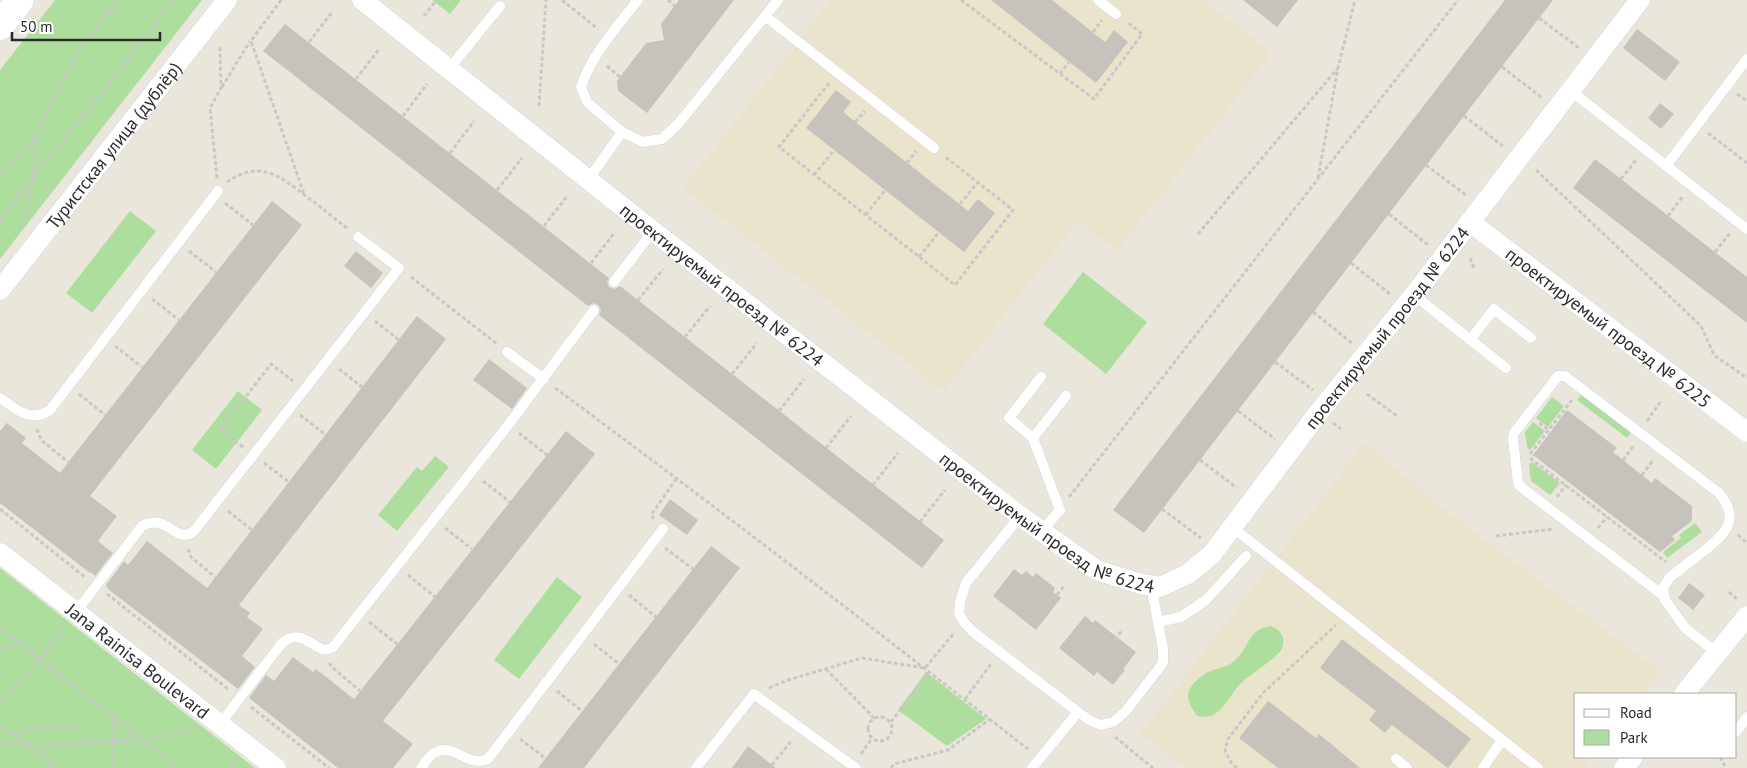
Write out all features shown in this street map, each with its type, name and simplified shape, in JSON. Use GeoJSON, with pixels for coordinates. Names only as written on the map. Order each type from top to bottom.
{"type":"FeatureCollection","features":[{"type":"Feature","properties":{"kind":"main road"},"geometry":{"type":"LineString","coordinates":[[0,26],[20,0]]}},
{"type":"Feature","properties":{"kind":"street","name":"Туристская улица (дублёр)"},"geometry":{"type":"LineString","coordinates":[[0,290],[227,0]]}},
{"type":"Feature","properties":{"kind":"street","name":"проектируемый проезд № 6224"},"geometry":{"type":"LineString","coordinates":[[362,0],[588,180],[1020,516],[1096,570],[1160,586],[1188,574],[1212,554],[1319,412],[1414,295],[1640,0]]}},
{"type":"Feature","properties":{"kind":"street","name":"проектируемый проезд № 6225"},"geometry":{"type":"LineString","coordinates":[[1470,222],[1747,432]]}},
{"type":"Feature","properties":{"kind":"street","name":"Jana Rainisa Boulevard"},"geometry":{"type":"LineString","coordinates":[[0,553],[72,617],[220,724],[276,768]]}},
{"type":"Feature","properties":{"kind":"street"},"geometry":{"type":"LineString","coordinates":[[1685,693],[1717,653],[1744,624]]}},
{"type":"Feature","properties":{"kind":"street"},"geometry":{"type":"LineString","coordinates":[[1624,768],[1632,758]]}},
{"type":"Feature","properties":{"kind":"lane"},"geometry":{"type":"LineString","coordinates":[[638,0],[585,74],[581,87],[587,102],[622,132],[643,142],[662,140],[679,124],[778,0]]}},
{"type":"Feature","properties":{"kind":"lane"},"geometry":{"type":"LineString","coordinates":[[1098,0],[1116,14]]}},
{"type":"Feature","properties":{"kind":"lane"},"geometry":{"type":"LineString","coordinates":[[449,69],[500,6]]}},
{"type":"Feature","properties":{"kind":"lane"},"geometry":{"type":"LineString","coordinates":[[765,16],[934,148]]}},
{"type":"Feature","properties":{"kind":"lane"},"geometry":{"type":"LineString","coordinates":[[1666,166],[1747,59]]}},
{"type":"Feature","properties":{"kind":"lane"},"geometry":{"type":"LineString","coordinates":[[1571,91],[1747,229]]}},
{"type":"Feature","properties":{"kind":"lane"},"geometry":{"type":"LineString","coordinates":[[588,180],[622,132]]}},
{"type":"Feature","properties":{"kind":"lane"},"geometry":{"type":"LineString","coordinates":[[0,398],[24,414],[33,417],[42,415],[50,410],[217,193]]}},
{"type":"Feature","properties":{"kind":"lane"},"geometry":{"type":"LineString","coordinates":[[614,282],[653,230]]}},
{"type":"Feature","properties":{"kind":"lane"},"geometry":{"type":"LineString","coordinates":[[72,617],[142,526],[149,522],[157,522],[183,535],[189,535],[194,531],[399,268],[358,237]]}},
{"type":"Feature","properties":{"kind":"lane"},"geometry":{"type":"LineString","coordinates":[[1414,295],[1506,368]]}},
{"type":"Feature","properties":{"kind":"lane"},"geometry":{"type":"LineString","coordinates":[[1470,340],[1494,309],[1531,338]]}},
{"type":"Feature","properties":{"kind":"lane"},"geometry":{"type":"LineString","coordinates":[[220,724],[282,643],[288,638],[296,636],[304,638],[326,650],[333,647],[472,472],[544,379],[594,310]]}},
{"type":"Feature","properties":{"kind":"lane"},"geometry":{"type":"LineString","coordinates":[[507,352],[544,379]]}},
{"type":"Feature","properties":{"kind":"lane"},"geometry":{"type":"LineString","coordinates":[[1041,376],[1008,418],[1033,438],[1060,510],[1042,531]]}},
{"type":"Feature","properties":{"kind":"lane"},"geometry":{"type":"LineString","coordinates":[[1664,596],[1663,588],[1665,583],[1718,541],[1725,533],[1729,521],[1725,500],[1719,493],[1565,376],[1558,376],[1513,435],[1518,483],[1664,596],[1685,628],[1717,653]]}},
{"type":"Feature","properties":{"kind":"lane"},"geometry":{"type":"LineString","coordinates":[[1033,438],[1066,396]]}},
{"type":"Feature","properties":{"kind":"lane"},"geometry":{"type":"LineString","coordinates":[[1020,516],[966,583],[959,614],[972,631],[1078,712],[1089,720],[1101,725],[1114,722],[1125,712],[1160,667],[1164,656],[1151,585]]}},
{"type":"Feature","properties":{"kind":"lane"},"geometry":{"type":"LineString","coordinates":[[1232,527],[1538,768]]}},
{"type":"Feature","properties":{"kind":"lane"},"geometry":{"type":"LineString","coordinates":[[421,768],[434,753],[442,750],[450,752],[468,763],[482,763],[488,759],[663,529]]}},
{"type":"Feature","properties":{"kind":"lane"},"geometry":{"type":"LineString","coordinates":[[1158,622],[1181,617],[1206,600],[1246,556]]}},
{"type":"Feature","properties":{"kind":"lane"},"geometry":{"type":"LineString","coordinates":[[696,768],[754,694],[856,768]]}},
{"type":"Feature","properties":{"kind":"lane"},"geometry":{"type":"LineString","coordinates":[[1032,768],[1078,712]]}},
{"type":"Feature","properties":{"kind":"lane"},"geometry":{"type":"LineString","coordinates":[[1737,731],[1747,717]]}},
{"type":"Feature","properties":{"kind":"lane"},"geometry":{"type":"LineString","coordinates":[[1483,768],[1502,740]]}},
{"type":"Feature","properties":{"kind":"lane"},"geometry":{"type":"LineString","coordinates":[[1396,760],[1407,768]]}},
{"type":"Feature","properties":{"kind":"path"},"geometry":{"type":"LineString","coordinates":[[0,177],[29,148],[76,56],[118,0]]}},
{"type":"Feature","properties":{"kind":"path"},"geometry":{"type":"LineString","coordinates":[[0,222],[33,177],[112,81],[174,0]]}},
{"type":"Feature","properties":{"kind":"path"},"geometry":{"type":"LineString","coordinates":[[253,225],[217,193],[210,108],[251,41],[280,0]]}},
{"type":"Feature","properties":{"kind":"path"},"geometry":{"type":"LineString","coordinates":[[539,106],[546,0]]}},
{"type":"Feature","properties":{"kind":"path"},"geometry":{"type":"LineString","coordinates":[[562,0],[610,38]]}},
{"type":"Feature","properties":{"kind":"path"},"geometry":{"type":"LineString","coordinates":[[668,0],[675,6]]}},
{"type":"Feature","properties":{"kind":"path"},"geometry":{"type":"LineString","coordinates":[[961,0],[1094,99],[1142,34],[1116,14]]}},
{"type":"Feature","properties":{"kind":"path"},"geometry":{"type":"LineString","coordinates":[[1318,180],[1338,68],[1355,0]]}},
{"type":"Feature","properties":{"kind":"path"},"geometry":{"type":"LineString","coordinates":[[1060,510],[1458,0]]}},
{"type":"Feature","properties":{"kind":"path"},"geometry":{"type":"LineString","coordinates":[[424,16],[435,2]]}},
{"type":"Feature","properties":{"kind":"path"},"geometry":{"type":"LineString","coordinates":[[308,42],[333,11]]}},
{"type":"Feature","properties":{"kind":"path"},"geometry":{"type":"LineString","coordinates":[[1539,18],[1580,49]]}},
{"type":"Feature","properties":{"kind":"path"},"geometry":{"type":"LineString","coordinates":[[251,41],[304,194]]}},
{"type":"Feature","properties":{"kind":"path"},"geometry":{"type":"LineString","coordinates":[[220,46],[221,88]]}},
{"type":"Feature","properties":{"kind":"path"},"geometry":{"type":"LineString","coordinates":[[356,79],[380,48]]}},
{"type":"Feature","properties":{"kind":"path"},"geometry":{"type":"LineString","coordinates":[[1060,74],[1069,62]]}},
{"type":"Feature","properties":{"kind":"path"},"geometry":{"type":"LineString","coordinates":[[1502,67],[1542,98]]}},
{"type":"Feature","properties":{"kind":"path"},"geometry":{"type":"LineString","coordinates":[[1198,234],[1338,68]]}},
{"type":"Feature","properties":{"kind":"path"},"geometry":{"type":"LineString","coordinates":[[837,72],[779,147],[955,285],[1013,210],[934,148]]}},
{"type":"Feature","properties":{"kind":"path"},"geometry":{"type":"LineString","coordinates":[[403,116],[427,84]]}},
{"type":"Feature","properties":{"kind":"path"},"geometry":{"type":"LineString","coordinates":[[1464,116],[1504,147]]}},
{"type":"Feature","properties":{"kind":"path"},"geometry":{"type":"LineString","coordinates":[[450,153],[474,121]]}},
{"type":"Feature","properties":{"kind":"path"},"geometry":{"type":"LineString","coordinates":[[1697,125],[1747,163]]}},
{"type":"Feature","properties":{"kind":"path"},"geometry":{"type":"LineString","coordinates":[[22,230],[33,177],[38,133]]}},
{"type":"Feature","properties":{"kind":"path"},"geometry":{"type":"LineString","coordinates":[[1621,179],[1644,148]]}},
{"type":"Feature","properties":{"kind":"path"},"geometry":{"type":"LineString","coordinates":[[814,175],[834,150]]}},
{"type":"Feature","properties":{"kind":"path"},"geometry":{"type":"LineString","coordinates":[[497,190],[522,158]]}},
{"type":"Feature","properties":{"kind":"path"},"geometry":{"type":"LineString","coordinates":[[1426,165],[1467,196]]}},
{"type":"Feature","properties":{"kind":"path"},"geometry":{"type":"LineString","coordinates":[[1536,170],[1701,326],[1714,355],[1747,378]]}},
{"type":"Feature","properties":{"kind":"path"},"geometry":{"type":"LineString","coordinates":[[217,193],[235,177],[256,171],[277,175],[358,237]]}},
{"type":"Feature","properties":{"kind":"path"},"geometry":{"type":"LineString","coordinates":[[960,204],[978,182]]}},
{"type":"Feature","properties":{"kind":"path"},"geometry":{"type":"LineString","coordinates":[[1668,216],[1691,186]]}},
{"type":"Feature","properties":{"kind":"path"},"geometry":{"type":"LineString","coordinates":[[866,215],[885,190]]}},
{"type":"Feature","properties":{"kind":"path"},"geometry":{"type":"LineString","coordinates":[[544,226],[568,195]]}},
{"type":"Feature","properties":{"kind":"path"},"geometry":{"type":"LineString","coordinates":[[1389,214],[1429,246]]}},
{"type":"Feature","properties":{"kind":"path"},"geometry":{"type":"LineString","coordinates":[[1715,252],[1738,222]]}},
{"type":"Feature","properties":{"kind":"path"},"geometry":{"type":"LineString","coordinates":[[591,264],[615,232]]}},
{"type":"Feature","properties":{"kind":"path"},"geometry":{"type":"LineString","coordinates":[[919,257],[939,232]]}},
{"type":"Feature","properties":{"kind":"path"},"geometry":{"type":"LineString","coordinates":[[178,243],[216,272]]}},
{"type":"Feature","properties":{"kind":"path"},"geometry":{"type":"LineString","coordinates":[[1470,258],[1474,268]]}},
{"type":"Feature","properties":{"kind":"path"},"geometry":{"type":"LineString","coordinates":[[1351,264],[1391,295]]}},
{"type":"Feature","properties":{"kind":"path"},"geometry":{"type":"LineString","coordinates":[[399,268],[507,352]]}},
{"type":"Feature","properties":{"kind":"path"},"geometry":{"type":"LineString","coordinates":[[638,300],[663,269]]}},
{"type":"Feature","properties":{"kind":"path"},"geometry":{"type":"LineString","coordinates":[[142,291],[179,320]]}},
{"type":"Feature","properties":{"kind":"path"},"geometry":{"type":"LineString","coordinates":[[685,337],[710,306]]}},
{"type":"Feature","properties":{"kind":"path"},"geometry":{"type":"LineString","coordinates":[[1313,312],[1354,344]]}},
{"type":"Feature","properties":{"kind":"path"},"geometry":{"type":"LineString","coordinates":[[364,313],[399,340]]}},
{"type":"Feature","properties":{"kind":"path"},"geometry":{"type":"LineString","coordinates":[[105,338],[142,367]]}},
{"type":"Feature","properties":{"kind":"path"},"geometry":{"type":"LineString","coordinates":[[732,374],[757,342]]}},
{"type":"Feature","properties":{"kind":"path"},"geometry":{"type":"LineString","coordinates":[[328,361],[362,387]]}},
{"type":"Feature","properties":{"kind":"path"},"geometry":{"type":"LineString","coordinates":[[1275,362],[1316,393]]}},
{"type":"Feature","properties":{"kind":"path"},"geometry":{"type":"LineString","coordinates":[[289,482],[220,430],[271,364],[305,391]]}},
{"type":"Feature","properties":{"kind":"path"},"geometry":{"type":"LineString","coordinates":[[544,379],[677,478],[1039,758]]}},
{"type":"Feature","properties":{"kind":"path"},"geometry":{"type":"LineString","coordinates":[[779,411],[804,379]]}},
{"type":"Feature","properties":{"kind":"path"},"geometry":{"type":"LineString","coordinates":[[69,386],[105,415]]}},
{"type":"Feature","properties":{"kind":"path"},"geometry":{"type":"LineString","coordinates":[[1581,388],[1528,457],[1678,571]]}},
{"type":"Feature","properties":{"kind":"path"},"geometry":{"type":"LineString","coordinates":[[1367,394],[1397,416]]}},
{"type":"Feature","properties":{"kind":"path"},"geometry":{"type":"LineString","coordinates":[[291,408],[326,435]]}},
{"type":"Feature","properties":{"kind":"path"},"geometry":{"type":"LineString","coordinates":[[1238,411],[1279,442]]}},
{"type":"Feature","properties":{"kind":"path"},"geometry":{"type":"LineString","coordinates":[[826,448],[851,416]]}},
{"type":"Feature","properties":{"kind":"path"},"geometry":{"type":"LineString","coordinates":[[33,417],[41,440],[68,462]]}},
{"type":"Feature","properties":{"kind":"path"},"geometry":{"type":"LineString","coordinates":[[509,424],[547,455]]}},
{"type":"Feature","properties":{"kind":"path"},"geometry":{"type":"LineString","coordinates":[[873,485],[898,453]]}},
{"type":"Feature","properties":{"kind":"path"},"geometry":{"type":"LineString","coordinates":[[1200,460],[1241,491]]}},
{"type":"Feature","properties":{"kind":"path"},"geometry":{"type":"LineString","coordinates":[[472,472],[510,502]]}},
{"type":"Feature","properties":{"kind":"path"},"geometry":{"type":"LineString","coordinates":[[663,529],[651,515],[677,478]]}},
{"type":"Feature","properties":{"kind":"path"},"geometry":{"type":"LineString","coordinates":[[920,522],[945,490]]}},
{"type":"Feature","properties":{"kind":"path"},"geometry":{"type":"LineString","coordinates":[[217,502],[252,530]]}},
{"type":"Feature","properties":{"kind":"path"},"geometry":{"type":"LineString","coordinates":[[0,509],[80,572]]}},
{"type":"Feature","properties":{"kind":"path"},"geometry":{"type":"LineString","coordinates":[[1162,509],[1203,540]]}},
{"type":"Feature","properties":{"kind":"path"},"geometry":{"type":"LineString","coordinates":[[434,519],[472,549]]}},
{"type":"Feature","properties":{"kind":"path"},"geometry":{"type":"LineString","coordinates":[[1496,536],[1572,526]]}},
{"type":"Feature","properties":{"kind":"path"},"geometry":{"type":"LineString","coordinates":[[183,535],[191,557],[215,577]]}},
{"type":"Feature","properties":{"kind":"path"},"geometry":{"type":"LineString","coordinates":[[654,540],[693,569]]}},
{"type":"Feature","properties":{"kind":"path"},"geometry":{"type":"LineString","coordinates":[[397,566],[435,597]]}},
{"type":"Feature","properties":{"kind":"path"},"geometry":{"type":"LineString","coordinates":[[1057,595],[1065,585]]}},
{"type":"Feature","properties":{"kind":"path"},"geometry":{"type":"LineString","coordinates":[[618,587],[656,617]]}},
{"type":"Feature","properties":{"kind":"path"},"geometry":{"type":"LineString","coordinates":[[1729,592],[1737,599]]}},
{"type":"Feature","properties":{"kind":"path"},"geometry":{"type":"LineString","coordinates":[[110,597],[224,686]]}},
{"type":"Feature","properties":{"kind":"path"},"geometry":{"type":"LineString","coordinates":[[359,614],[397,644]]}},
{"type":"Feature","properties":{"kind":"path"},"geometry":{"type":"LineString","coordinates":[[1238,768],[1232,764],[1225,751],[1228,739],[1263,693],[1346,616]]}},
{"type":"Feature","properties":{"kind":"path"},"geometry":{"type":"LineString","coordinates":[[0,702],[40,659],[72,617]]}},
{"type":"Feature","properties":{"kind":"path"},"geometry":{"type":"LineString","coordinates":[[925,668],[964,622]]}},
{"type":"Feature","properties":{"kind":"path"},"geometry":{"type":"LineString","coordinates":[[0,628],[179,768]]}},
{"type":"Feature","properties":{"kind":"path"},"geometry":{"type":"LineString","coordinates":[[1115,640],[1122,630]]}},
{"type":"Feature","properties":{"kind":"path"},"geometry":{"type":"LineString","coordinates":[[582,635],[619,664]]}},
{"type":"Feature","properties":{"kind":"path"},"geometry":{"type":"LineString","coordinates":[[0,650],[20,643]]}},
{"type":"Feature","properties":{"kind":"path"},"geometry":{"type":"LineString","coordinates":[[326,650],[328,662],[360,691]]}},
{"type":"Feature","properties":{"kind":"path"},"geometry":{"type":"LineString","coordinates":[[964,699],[1000,652]]}},
{"type":"Feature","properties":{"kind":"path"},"geometry":{"type":"LineString","coordinates":[[754,694],[788,680],[862,658],[925,668]]}},
{"type":"Feature","properties":{"kind":"path"},"geometry":{"type":"LineString","coordinates":[[826,669],[874,718]]}},
{"type":"Feature","properties":{"kind":"path"},"geometry":{"type":"LineString","coordinates":[[891,722],[883,716],[874,718],[868,725],[872,738],[882,741],[890,736],[891,722],[929,672]]}},
{"type":"Feature","properties":{"kind":"path"},"geometry":{"type":"LineString","coordinates":[[546,683],[582,711]]}},
{"type":"Feature","properties":{"kind":"path"},"geometry":{"type":"LineString","coordinates":[[253,709],[329,768]]}},
{"type":"Feature","properties":{"kind":"path"},"geometry":{"type":"LineString","coordinates":[[113,716],[113,768]]}},
{"type":"Feature","properties":{"kind":"path"},"geometry":{"type":"LineString","coordinates":[[891,768],[894,764],[948,750],[990,719]]}},
{"type":"Feature","properties":{"kind":"path"},"geometry":{"type":"LineString","coordinates":[[0,742],[34,747],[92,742],[145,741],[186,730],[220,724]]}},
{"type":"Feature","properties":{"kind":"path"},"geometry":{"type":"LineString","coordinates":[[1101,725],[1153,768]]}},
{"type":"Feature","properties":{"kind":"path"},"geometry":{"type":"LineString","coordinates":[[18,736],[33,727],[55,726],[74,728],[92,742]]}},
{"type":"Feature","properties":{"kind":"path"},"geometry":{"type":"LineString","coordinates":[[0,727],[34,747],[56,768]]}},
{"type":"Feature","properties":{"kind":"path"},"geometry":{"type":"LineString","coordinates":[[772,765],[801,728]]}},
{"type":"Feature","properties":{"kind":"path"},"geometry":{"type":"LineString","coordinates":[[510,731],[545,758]]}},
{"type":"Feature","properties":{"kind":"shaded area"},"geometry":{"type":"Polygon","coordinates":[[[831,0],[1204,0],[1272,53],[1117,251],[1078,221],[944,392],[683,188],[831,0]]]}},
{"type":"Feature","properties":{"kind":"shaded area"},"geometry":{"type":"Polygon","coordinates":[[[1365,443],[1441,506],[1660,671],[1643,693],[1574,693],[1574,758],[1591,758],[1583,768],[1185,768],[1140,734],[1365,443]]]}},
{"type":"Feature","properties":{"kind":"green space"},"geometry":{"type":"Polygon","coordinates":[[[55,0],[202,0],[0,259],[0,70],[55,0]]]}},
{"type":"Feature","properties":{"kind":"green space"},"geometry":{"type":"Polygon","coordinates":[[[432,0],[461,0],[450,14],[432,0]]]}},
{"type":"Feature","properties":{"kind":"green space"},"geometry":{"type":"Polygon","coordinates":[[[130,211],[156,231],[92,313],[66,293],[130,211]]]}},
{"type":"Feature","properties":{"kind":"green space"},"geometry":{"type":"Polygon","coordinates":[[[1083,272],[1147,322],[1106,374],[1043,324],[1083,272]]]}},
{"type":"Feature","properties":{"kind":"green space"},"geometry":{"type":"Polygon","coordinates":[[[238,391],[262,410],[216,469],[192,450],[238,391]]]}},
{"type":"Feature","properties":{"kind":"green space"},"geometry":{"type":"Polygon","coordinates":[[[1582,394],[1631,432],[1627,438],[1577,400],[1582,394]]]}},
{"type":"Feature","properties":{"kind":"green space"},"geometry":{"type":"Polygon","coordinates":[[[1552,397],[1564,406],[1548,427],[1536,418],[1552,397]]]}},
{"type":"Feature","properties":{"kind":"green space"},"geometry":{"type":"Polygon","coordinates":[[[1533,422],[1545,431],[1530,450],[1527,447],[1525,432],[1533,422]]]}},
{"type":"Feature","properties":{"kind":"green space"},"geometry":{"type":"Polygon","coordinates":[[[435,456],[449,467],[397,531],[378,515],[417,467],[422,471],[435,456]]]}},
{"type":"Feature","properties":{"kind":"green space"},"geometry":{"type":"Polygon","coordinates":[[[1532,462],[1560,483],[1550,495],[1531,481],[1529,465],[1532,462]]]}},
{"type":"Feature","properties":{"kind":"green space"},"geometry":{"type":"Polygon","coordinates":[[[1695,523],[1702,532],[1667,558],[1663,552],[1681,538],[1679,535],[1695,523]]]}},
{"type":"Feature","properties":{"kind":"green space"},"geometry":{"type":"Polygon","coordinates":[[[0,568],[255,768],[0,768],[0,568]]]}},
{"type":"Feature","properties":{"kind":"green space"},"geometry":{"type":"Polygon","coordinates":[[[557,577],[582,597],[519,679],[494,660],[557,577]]]}},
{"type":"Feature","properties":{"kind":"green space"},"geometry":{"type":"Polygon","coordinates":[[[1270,626],[1277,629],[1282,635],[1283,646],[1281,650],[1241,683],[1218,712],[1209,716],[1197,716],[1188,697],[1188,692],[1193,684],[1207,673],[1233,662],[1256,631],[1270,626]]]}},
{"type":"Feature","properties":{"kind":"green space"},"geometry":{"type":"Polygon","coordinates":[[[926,672],[986,719],[947,746],[898,710],[926,672]]]}},
{"type":"Feature","properties":{"kind":"building"},"geometry":{"type":"Polygon","coordinates":[[[679,0],[734,0],[647,113],[618,91],[617,81],[646,43],[664,40],[661,24],[679,0]]]}},
{"type":"Feature","properties":{"kind":"building"},"geometry":{"type":"Polygon","coordinates":[[[991,0],[1052,0],[1105,42],[1114,30],[1128,42],[1096,83],[991,0]]]}},
{"type":"Feature","properties":{"kind":"building"},"geometry":{"type":"Polygon","coordinates":[[[1243,0],[1298,0],[1277,27],[1243,0]]]}},
{"type":"Feature","properties":{"kind":"building"},"geometry":{"type":"Polygon","coordinates":[[[1505,0],[1553,0],[1144,533],[1113,510],[1505,0]]]}},
{"type":"Feature","properties":{"kind":"building"},"geometry":{"type":"Polygon","coordinates":[[[285,24],[609,278],[607,282],[609,287],[614,289],[620,286],[944,540],[922,568],[599,315],[601,310],[598,305],[594,303],[588,306],[263,51],[285,24]]]}},
{"type":"Feature","properties":{"kind":"building"},"geometry":{"type":"Polygon","coordinates":[[[1637,29],[1680,62],[1665,81],[1623,48],[1637,29]]]}},
{"type":"Feature","properties":{"kind":"building"},"geometry":{"type":"Polygon","coordinates":[[[836,90],[851,102],[843,112],[968,211],[978,199],[995,213],[964,252],[806,128],[836,90]]]}},
{"type":"Feature","properties":{"kind":"building"},"geometry":{"type":"Polygon","coordinates":[[[1660,103],[1674,114],[1661,129],[1648,118],[1660,103]]]}},
{"type":"Feature","properties":{"kind":"building"},"geometry":{"type":"Polygon","coordinates":[[[1595,159],[1747,277],[1747,323],[1573,188],[1595,159]]]}},
{"type":"Feature","properties":{"kind":"building"},"geometry":{"type":"Polygon","coordinates":[[[272,201],[302,225],[90,496],[117,516],[98,541],[113,553],[95,576],[0,503],[0,431],[7,423],[26,438],[22,443],[60,473],[272,201]]]}},
{"type":"Feature","properties":{"kind":"building"},"geometry":{"type":"Polygon","coordinates":[[[356,251],[383,273],[371,288],[344,266],[356,251]]]}},
{"type":"Feature","properties":{"kind":"building"},"geometry":{"type":"Polygon","coordinates":[[[417,316],[446,339],[239,605],[250,613],[247,617],[263,629],[242,656],[255,667],[238,689],[108,589],[106,585],[124,561],[128,565],[147,541],[207,588],[417,316]]]}},
{"type":"Feature","properties":{"kind":"building"},"geometry":{"type":"Polygon","coordinates":[[[489,359],[527,388],[512,409],[473,380],[489,359]]]}},
{"type":"Feature","properties":{"kind":"building"},"geometry":{"type":"Polygon","coordinates":[[[1567,410],[1617,448],[1613,452],[1652,483],[1655,478],[1692,506],[1692,521],[1672,536],[1675,540],[1660,552],[1533,455],[1567,410]]]}},
{"type":"Feature","properties":{"kind":"building"},"geometry":{"type":"Polygon","coordinates":[[[566,431],[595,454],[383,721],[413,744],[393,768],[338,768],[249,698],[266,675],[274,681],[293,657],[313,672],[316,669],[354,699],[566,431]]]}},
{"type":"Feature","properties":{"kind":"building"},"geometry":{"type":"Polygon","coordinates":[[[670,499],[698,520],[687,535],[659,515],[670,499]]]}},
{"type":"Feature","properties":{"kind":"building"},"geometry":{"type":"Polygon","coordinates":[[[711,546],[740,568],[584,768],[538,768],[711,546]]]}},
{"type":"Feature","properties":{"kind":"building"},"geometry":{"type":"Polygon","coordinates":[[[1014,569],[1022,575],[1026,571],[1033,577],[1036,573],[1055,588],[1053,592],[1061,598],[1036,630],[993,596],[1014,569]]]}},
{"type":"Feature","properties":{"kind":"building"},"geometry":{"type":"Polygon","coordinates":[[[1689,583],[1705,595],[1693,610],[1678,598],[1689,583]]]}},
{"type":"Feature","properties":{"kind":"building"},"geometry":{"type":"Polygon","coordinates":[[[1085,616],[1093,623],[1095,620],[1136,652],[1113,685],[1097,672],[1094,676],[1059,648],[1085,616]]]}},
{"type":"Feature","properties":{"kind":"building"},"geometry":{"type":"Polygon","coordinates":[[[1342,639],[1471,739],[1448,768],[1392,725],[1385,733],[1369,720],[1376,711],[1320,668],[1342,639]]]}},
{"type":"Feature","properties":{"kind":"building"},"geometry":{"type":"Polygon","coordinates":[[[1268,701],[1316,738],[1319,734],[1360,768],[1278,768],[1239,738],[1268,701]]]}},
{"type":"Feature","properties":{"kind":"building"},"geometry":{"type":"Polygon","coordinates":[[[748,746],[776,768],[732,768],[748,746]]]}}]}
